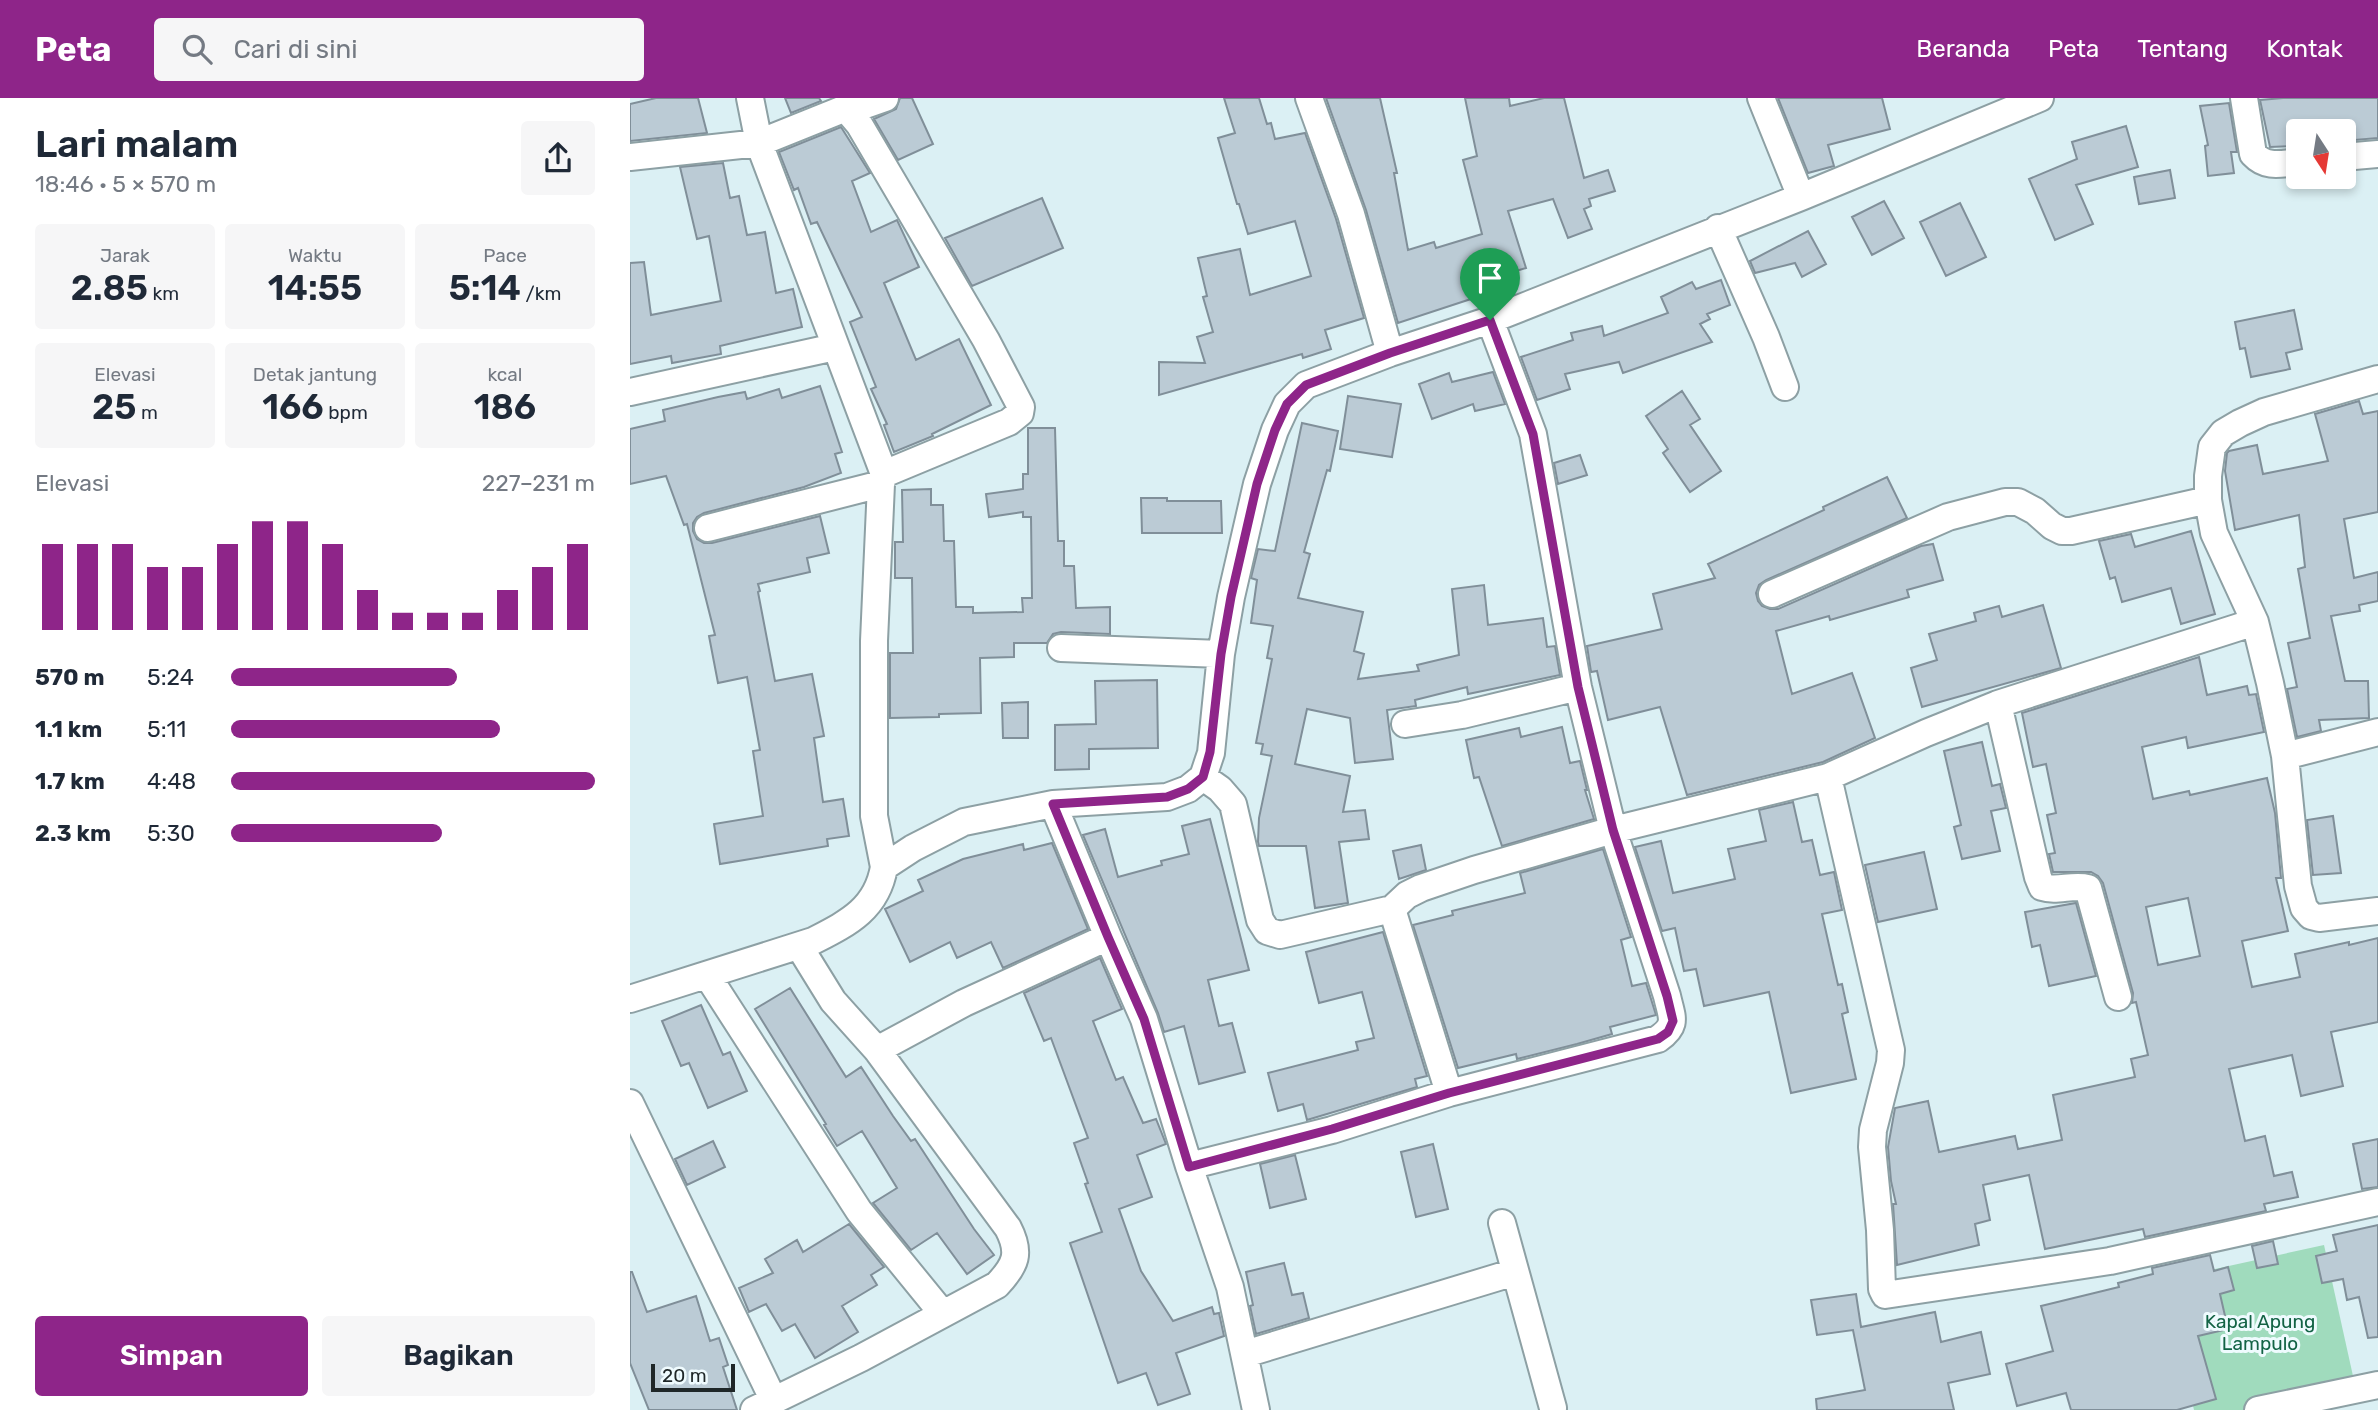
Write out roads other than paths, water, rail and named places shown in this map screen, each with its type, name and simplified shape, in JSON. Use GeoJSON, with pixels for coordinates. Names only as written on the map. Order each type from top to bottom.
{"type":"FeatureCollection","features":[{"type":"Feature","properties":{"kind":"street"},"geometry":{"type":"LineString","coordinates":[[630,999],[799,946],[837,929],[866,909],[881,886],[884,867],[874,816],[874,641],[882,479],[759,143],[750,98]]}},
{"type":"Feature","properties":{"kind":"street"},"geometry":{"type":"LineString","coordinates":[[630,157],[759,143],[841,110],[848,111],[885,98]]}},
{"type":"Feature","properties":{"kind":"street"},"geometry":{"type":"LineString","coordinates":[[1309,98],[1351,214],[1390,353]]}},
{"type":"Feature","properties":{"kind":"street"},"geometry":{"type":"LineString","coordinates":[[1761,98],[1801,197]]}},
{"type":"Feature","properties":{"kind":"street"},"geometry":{"type":"LineString","coordinates":[[884,867],[913,848],[964,822],[1053,804],[1167,797],[1188,789],[1203,777],[1210,752],[1221,654],[1231,597],[1257,484],[1275,430],[1287,404],[1306,385],[1390,353],[1490,320],[1801,197],[2040,98]]}},
{"type":"Feature","properties":{"kind":"street"},"geometry":{"type":"LineString","coordinates":[[2244,98],[2253,154],[2271,165],[2286,163]]}},
{"type":"Feature","properties":{"kind":"street"},"geometry":{"type":"LineString","coordinates":[[708,528],[882,479],[1009,422],[1020,413],[1021,407],[986,340],[859,124],[848,111]]}},
{"type":"Feature","properties":{"kind":"street"},"geometry":{"type":"LineString","coordinates":[[2356,157],[2378,154]]}},
{"type":"Feature","properties":{"kind":"street"},"geometry":{"type":"LineString","coordinates":[[1718,228],[1785,387]]}},
{"type":"Feature","properties":{"kind":"street"},"geometry":{"type":"LineString","coordinates":[[1189,1167],[1332,1129],[1449,1093],[1658,1039],[1668,1032],[1673,1021],[1613,830],[1578,687],[1533,434],[1490,320]]}},
{"type":"Feature","properties":{"kind":"street"},"geometry":{"type":"LineString","coordinates":[[630,392],[835,347]]}},
{"type":"Feature","properties":{"kind":"street"},"geometry":{"type":"LineString","coordinates":[[2378,379],[2264,412],[2223,433],[2212,447],[2208,476],[2208,500],[2214,533],[2255,622],[2285,756],[2298,886],[2304,908],[2311,916],[2319,918],[2378,911]]}},
{"type":"Feature","properties":{"kind":"street"},"geometry":{"type":"LineString","coordinates":[[1772,594],[1948,517],[2005,502],[2018,502],[2035,511],[2052,526],[2062,531],[2071,531],[2208,500]]}},
{"type":"Feature","properties":{"kind":"street"},"geometry":{"type":"LineString","coordinates":[[1203,777],[1220,789],[1233,804],[1260,920],[1267,931],[1280,935],[1392,909],[1407,895],[1421,888],[1474,870],[1613,830],[1828,777],[1998,704],[2255,622]]}},
{"type":"Feature","properties":{"kind":"street"},"geometry":{"type":"LineString","coordinates":[[1061,648],[1221,654]]}},
{"type":"Feature","properties":{"kind":"street"},"geometry":{"type":"LineString","coordinates":[[1405,724],[1462,715],[1578,687]]}},
{"type":"Feature","properties":{"kind":"street"},"geometry":{"type":"LineString","coordinates":[[1998,704],[2042,887],[2088,888],[2118,997]]}},
{"type":"Feature","properties":{"kind":"street"},"geometry":{"type":"LineString","coordinates":[[2285,756],[2378,732]]}},
{"type":"Feature","properties":{"kind":"street"},"geometry":{"type":"LineString","coordinates":[[1828,777],[1891,1050],[1873,1130],[1872,1147],[1880,1230],[1882,1289],[1885,1295],[2110,1261],[2378,1202]]}},
{"type":"Feature","properties":{"kind":"street"},"geometry":{"type":"LineString","coordinates":[[1053,804],[1144,1019],[1189,1167],[1230,1287],[1256,1410]]}},
{"type":"Feature","properties":{"kind":"street"},"geometry":{"type":"LineString","coordinates":[[1392,909],[1449,1093]]}},
{"type":"Feature","properties":{"kind":"street"},"geometry":{"type":"LineString","coordinates":[[877,1050],[964,1003],[1108,937]]}},
{"type":"Feature","properties":{"kind":"street"},"geometry":{"type":"LineString","coordinates":[[630,1103],[764,1406],[861,1358],[997,1285],[1009,1272],[1015,1258],[1016,1243],[1009,1228],[877,1050],[833,1002],[799,946]]}},
{"type":"Feature","properties":{"kind":"street"},"geometry":{"type":"LineString","coordinates":[[707,975],[859,1211],[943,1314]]}},
{"type":"Feature","properties":{"kind":"street"},"geometry":{"type":"LineString","coordinates":[[1502,1223],[1553,1408]]}},
{"type":"Feature","properties":{"kind":"street"},"geometry":{"type":"LineString","coordinates":[[1245,1354],[1515,1272]]}},
{"type":"Feature","properties":{"kind":"street"},"geometry":{"type":"LineString","coordinates":[[2258,1410],[2378,1385]]}},
{"type":"Feature","properties":{"kind":"park label","name":"Kapal Apung Lampulo"},"geometry":{"type":"Point","coordinates":[2260,1332]}}]}
